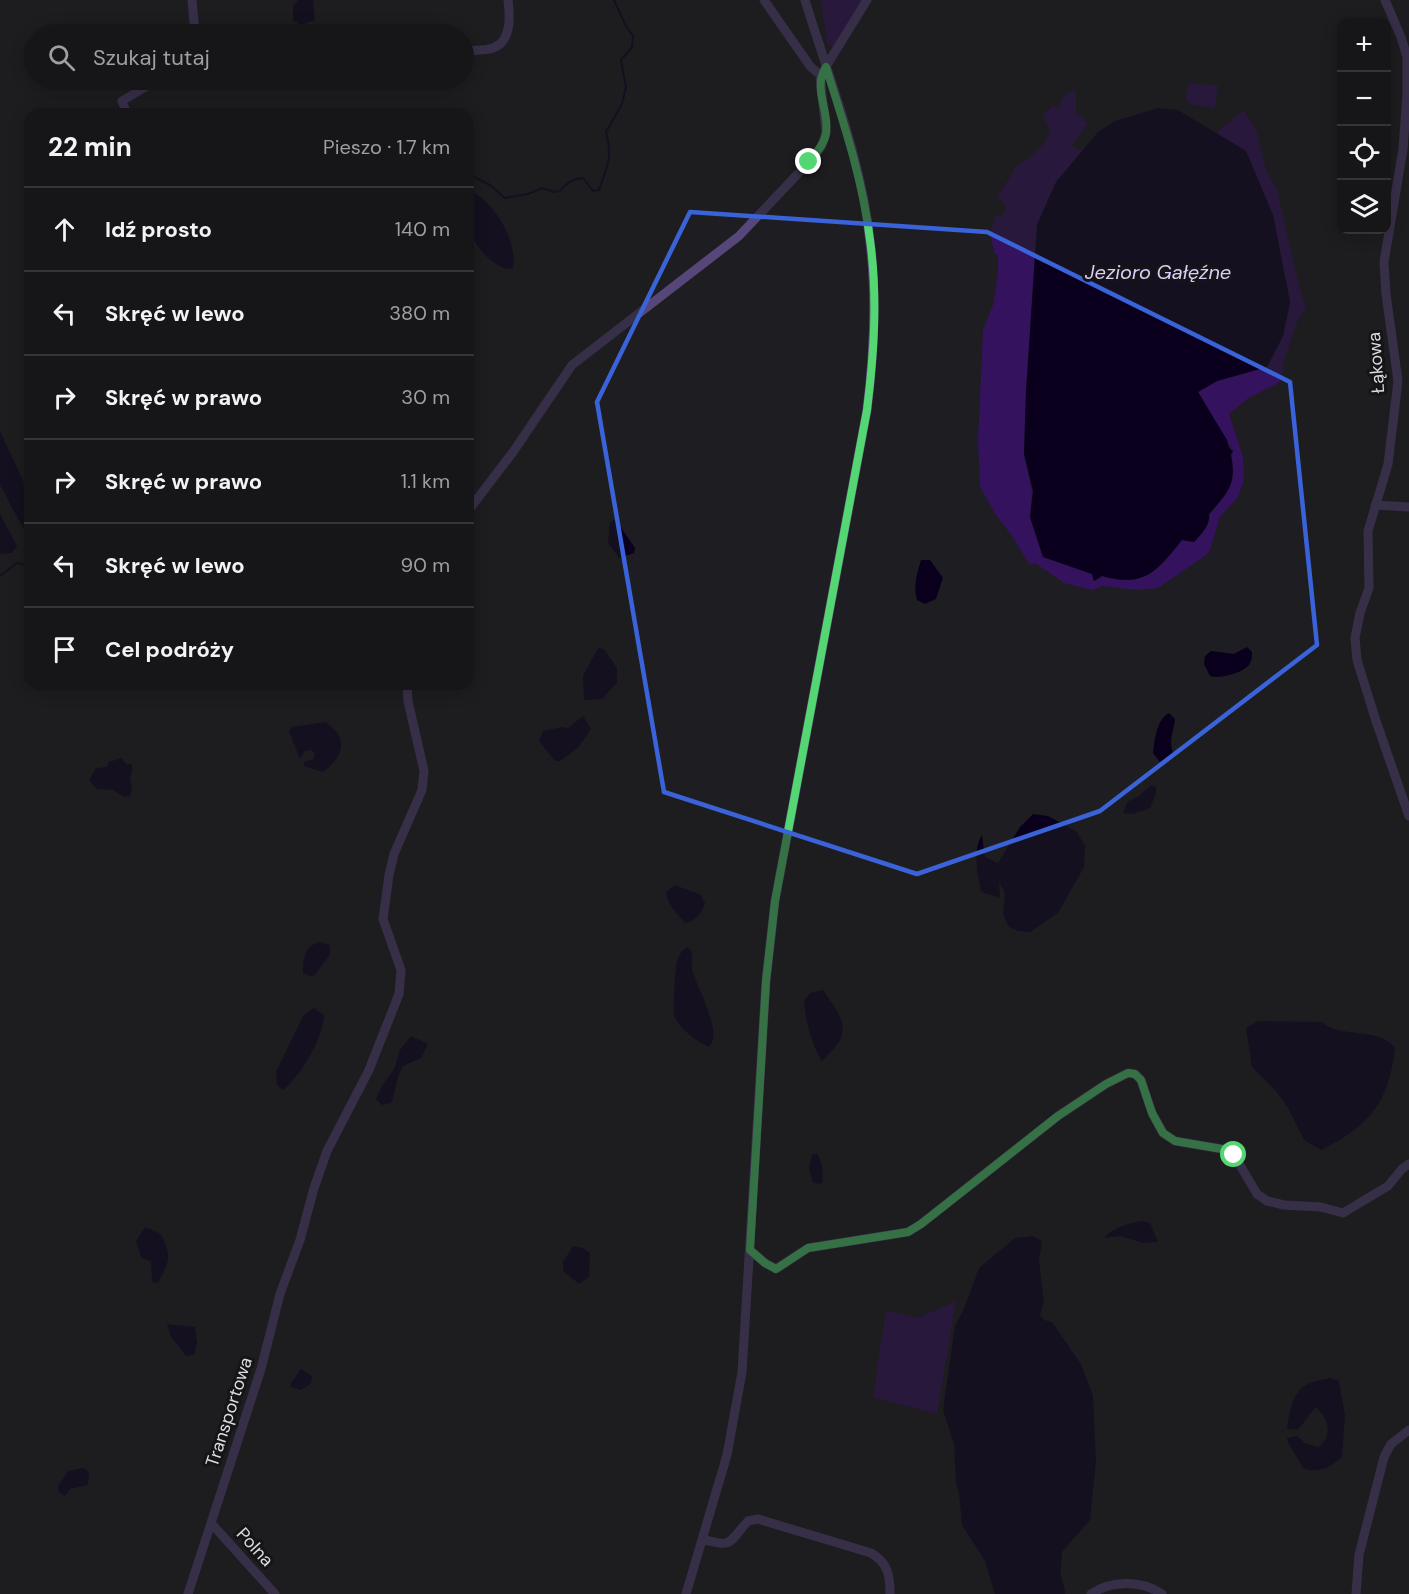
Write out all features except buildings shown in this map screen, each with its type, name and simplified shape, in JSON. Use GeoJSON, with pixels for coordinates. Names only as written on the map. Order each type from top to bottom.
{"type":"FeatureCollection","features":[{"type":"Feature","properties":{"kind":"street"},"geometry":{"type":"LineString","coordinates":[[192,0],[194,24]]}},
{"type":"Feature","properties":{"kind":"street"},"geometry":{"type":"LineString","coordinates":[[474,50],[494,48],[504,40],[510,21],[508,0]]}},
{"type":"Feature","properties":{"kind":"street"},"geometry":{"type":"LineString","coordinates":[[764,0],[810,66],[823,71]]}},
{"type":"Feature","properties":{"kind":"street"},"geometry":{"type":"LineString","coordinates":[[686,1594],[727,1455],[742,1372],[766,981],[775,901],[867,410],[873,359],[874,302],[870,240],[849,141],[823,71],[805,0]]}},
{"type":"Feature","properties":{"kind":"street"},"geometry":{"type":"LineString","coordinates":[[474,504],[513,452],[572,365],[739,236],[821,147],[826,133],[823,71],[867,0]]}},
{"type":"Feature","properties":{"kind":"street","name":"Łąkowa"},"geometry":{"type":"LineString","coordinates":[[1385,0],[1407,57],[1404,174],[1384,262],[1398,381],[1388,464],[1368,531],[1369,588],[1360,613],[1355,638],[1357,660],[1409,816]]}},
{"type":"Feature","properties":{"kind":"street"},"geometry":{"type":"LineString","coordinates":[[125,108],[123,101],[141,90]]}},
{"type":"Feature","properties":{"kind":"street"},"geometry":{"type":"LineString","coordinates":[[1375,505],[1409,507]]}},
{"type":"Feature","properties":{"kind":"street","name":"Transportowa"},"geometry":{"type":"LineString","coordinates":[[189,1594],[261,1369],[280,1294],[300,1240],[314,1188],[327,1151],[369,1070],[399,994],[401,970],[383,919],[394,854],[422,790],[424,771],[407,690]]}},
{"type":"Feature","properties":{"kind":"street"},"geometry":{"type":"LineString","coordinates":[[750,1250],[776,1269],[808,1248],[908,1232],[1058,1116],[1106,1084],[1128,1073],[1135,1074],[1141,1080],[1152,1113],[1163,1133],[1175,1141],[1228,1150],[1234,1155],[1257,1194],[1267,1201],[1284,1205],[1321,1207],[1343,1213],[1388,1186],[1409,1164]]}},
{"type":"Feature","properties":{"kind":"street"},"geometry":{"type":"LineString","coordinates":[[1356,1594],[1359,1555],[1384,1457],[1391,1444],[1409,1430]]}},
{"type":"Feature","properties":{"kind":"street"},"geometry":{"type":"LineString","coordinates":[[703,1539],[720,1544],[728,1542],[736,1537],[748,1521],[758,1519],[871,1553],[886,1564],[891,1594]]}},
{"type":"Feature","properties":{"kind":"street","name":"Polna"},"geometry":{"type":"LineString","coordinates":[[211,1523],[275,1594]]}},
{"type":"Feature","properties":{"kind":"street"},"geometry":{"type":"LineString","coordinates":[[1091,1594],[1107,1586],[1120,1584],[1145,1585],[1162,1594]]}},
{"type":"Feature","properties":{"kind":"highlighted area"},"geometry":{"type":"Polygon","coordinates":[[[690,212],[987,232],[1290,382],[1317,645],[1100,811],[917,874],[664,792],[597,402],[690,212]]]}},
{"type":"Feature","properties":{"kind":"shaded area"},"geometry":{"type":"Polygon","coordinates":[[[821,0],[866,0],[837,49],[827,43],[821,0]]]}},
{"type":"Feature","properties":{"kind":"shaded area"},"geometry":{"type":"Polygon","coordinates":[[[1188,84],[1218,85],[1215,108],[1189,104],[1186,98],[1188,84]]]}},
{"type":"Feature","properties":{"kind":"shaded area"},"geometry":{"type":"Polygon","coordinates":[[[1074,89],[1076,112],[1088,123],[1071,146],[1084,151],[1056,182],[1037,224],[1024,454],[1032,491],[1030,517],[1043,557],[1092,574],[1094,581],[1102,576],[1129,580],[1140,578],[1157,568],[1182,540],[1194,542],[1209,522],[1210,514],[1230,488],[1233,474],[1231,455],[1233,451],[1198,392],[1217,381],[1267,367],[1283,336],[1290,302],[1273,215],[1246,151],[1216,133],[1244,110],[1257,133],[1266,170],[1277,189],[1306,307],[1298,319],[1283,364],[1283,376],[1278,383],[1247,399],[1229,414],[1243,457],[1244,480],[1238,497],[1220,517],[1209,553],[1158,588],[1136,590],[1102,586],[1092,590],[1064,583],[1035,563],[1030,565],[980,487],[978,440],[983,330],[993,305],[998,273],[998,255],[995,254],[990,234],[995,216],[1002,216],[1006,207],[1003,201],[997,198],[1017,165],[1028,159],[1043,144],[1050,132],[1043,114],[1053,106],[1059,109],[1062,98],[1074,89]]]}},
{"type":"Feature","properties":{"kind":"shaded area"},"geometry":{"type":"Polygon","coordinates":[[[956,1301],[937,1414],[873,1397],[886,1310],[918,1318],[956,1301]]]}},
{"type":"Feature","properties":{"kind":"water"},"geometry":{"type":"Polygon","coordinates":[[[298,0],[313,0],[315,20],[299,24],[293,20],[293,5],[298,0]]]}},
{"type":"Feature","properties":{"kind":"water","name":"Jezioro Gałęźne"},"geometry":{"type":"Polygon","coordinates":[[[1158,108],[1178,110],[1246,151],[1273,215],[1290,302],[1283,336],[1267,367],[1217,381],[1198,392],[1227,440],[1229,448],[1233,451],[1231,455],[1232,481],[1221,500],[1209,514],[1205,529],[1194,542],[1182,540],[1149,574],[1129,580],[1102,576],[1094,581],[1092,574],[1043,557],[1030,517],[1033,491],[1024,454],[1037,225],[1056,182],[1098,132],[1115,121],[1158,108]]]}},
{"type":"Feature","properties":{"kind":"water"},"geometry":{"type":"Polygon","coordinates":[[[474,193],[495,212],[508,234],[514,257],[513,268],[496,264],[474,240],[474,193]]]}},
{"type":"Feature","properties":{"kind":"water"},"geometry":{"type":"Polygon","coordinates":[[[0,431],[24,483],[24,530],[0,485],[0,431]]]}},
{"type":"Feature","properties":{"kind":"water"},"geometry":{"type":"Polygon","coordinates":[[[0,514],[17,546],[12,553],[0,554],[0,514]]]}},
{"type":"Feature","properties":{"kind":"water"},"geometry":{"type":"Polygon","coordinates":[[[615,519],[635,548],[634,553],[619,558],[608,543],[610,522],[615,519]]]}},
{"type":"Feature","properties":{"kind":"water"},"geometry":{"type":"Polygon","coordinates":[[[921,560],[930,560],[943,578],[936,599],[925,604],[917,600],[915,590],[921,560]]]}},
{"type":"Feature","properties":{"kind":"water"},"geometry":{"type":"Polygon","coordinates":[[[1247,647],[1252,652],[1252,658],[1244,669],[1229,675],[1210,676],[1204,664],[1205,656],[1211,651],[1234,654],[1247,647]]]}},
{"type":"Feature","properties":{"kind":"water"},"geometry":{"type":"Polygon","coordinates":[[[598,648],[604,649],[617,668],[617,683],[602,699],[584,700],[583,676],[598,648]]]}},
{"type":"Feature","properties":{"kind":"water"},"geometry":{"type":"Polygon","coordinates":[[[1169,713],[1175,719],[1171,741],[1174,757],[1160,762],[1153,753],[1156,736],[1161,720],[1169,713]]]}},
{"type":"Feature","properties":{"kind":"water"},"geometry":{"type":"Polygon","coordinates":[[[583,716],[591,729],[579,747],[560,761],[555,761],[539,741],[543,731],[568,728],[583,716]]]}},
{"type":"Feature","properties":{"kind":"water"},"geometry":{"type":"Polygon","coordinates":[[[326,722],[338,734],[341,747],[335,761],[323,772],[304,766],[304,762],[313,759],[315,753],[311,750],[305,751],[300,759],[289,731],[291,727],[326,722]]]}},
{"type":"Feature","properties":{"kind":"water"},"geometry":{"type":"Polygon","coordinates":[[[122,758],[126,764],[132,764],[130,796],[124,797],[113,790],[97,789],[89,780],[96,768],[107,767],[109,762],[122,758]]]}},
{"type":"Feature","properties":{"kind":"water"},"geometry":{"type":"Polygon","coordinates":[[[1151,785],[1156,787],[1156,793],[1150,808],[1133,814],[1123,813],[1127,802],[1139,796],[1151,785]]]}},
{"type":"Feature","properties":{"kind":"water"},"geometry":{"type":"Polygon","coordinates":[[[1033,814],[1048,816],[1077,832],[1085,846],[1084,867],[1058,913],[1030,932],[1018,931],[1009,927],[1003,914],[1005,893],[999,882],[1000,898],[981,892],[976,855],[982,835],[985,857],[998,863],[1020,827],[1033,814]]]}},
{"type":"Feature","properties":{"kind":"water"},"geometry":{"type":"Polygon","coordinates":[[[675,885],[701,895],[705,903],[698,916],[689,922],[685,923],[669,901],[666,892],[675,885]]]}},
{"type":"Feature","properties":{"kind":"water"},"geometry":{"type":"Polygon","coordinates":[[[320,942],[330,945],[330,955],[313,977],[303,973],[304,958],[311,946],[320,942]]]}},
{"type":"Feature","properties":{"kind":"water"},"geometry":{"type":"Polygon","coordinates":[[[687,947],[691,950],[694,977],[711,1020],[713,1040],[709,1047],[689,1034],[674,1015],[676,966],[679,955],[687,947]]]}},
{"type":"Feature","properties":{"kind":"water"},"geometry":{"type":"Polygon","coordinates":[[[823,990],[837,1011],[843,1027],[839,1042],[822,1061],[810,1032],[804,1001],[810,993],[823,990]]]}},
{"type":"Feature","properties":{"kind":"water"},"geometry":{"type":"Polygon","coordinates":[[[314,1008],[324,1015],[320,1034],[304,1066],[283,1090],[277,1085],[276,1072],[303,1016],[314,1008]]]}},
{"type":"Feature","properties":{"kind":"water"},"geometry":{"type":"Polygon","coordinates":[[[1258,1021],[1322,1022],[1340,1030],[1369,1034],[1387,1041],[1395,1048],[1392,1067],[1382,1098],[1374,1110],[1352,1132],[1321,1150],[1304,1140],[1288,1108],[1276,1091],[1252,1067],[1246,1028],[1258,1021]]]}},
{"type":"Feature","properties":{"kind":"water"},"geometry":{"type":"Polygon","coordinates":[[[411,1036],[428,1044],[421,1058],[403,1066],[391,1103],[382,1105],[376,1099],[394,1069],[400,1050],[411,1036]]]}},
{"type":"Feature","properties":{"kind":"water"},"geometry":{"type":"Polygon","coordinates":[[[812,1154],[817,1154],[820,1160],[823,1172],[822,1183],[813,1182],[809,1169],[812,1154]]]}},
{"type":"Feature","properties":{"kind":"water"},"geometry":{"type":"Polygon","coordinates":[[[1143,1221],[1150,1223],[1158,1242],[1143,1243],[1121,1236],[1104,1238],[1122,1226],[1143,1221]]]}},
{"type":"Feature","properties":{"kind":"water"},"geometry":{"type":"Polygon","coordinates":[[[145,1227],[161,1234],[167,1249],[167,1264],[158,1283],[152,1282],[151,1262],[141,1257],[136,1241],[145,1227]]]}},
{"type":"Feature","properties":{"kind":"water"},"geometry":{"type":"Polygon","coordinates":[[[1032,1236],[1042,1241],[1039,1261],[1044,1301],[1040,1315],[1044,1320],[1052,1322],[1081,1364],[1093,1395],[1096,1462],[1090,1520],[1062,1552],[1061,1571],[1065,1594],[995,1594],[985,1561],[962,1525],[956,1483],[954,1444],[943,1410],[955,1326],[964,1309],[979,1268],[1015,1238],[1032,1236]]]}},
{"type":"Feature","properties":{"kind":"water"},"geometry":{"type":"Polygon","coordinates":[[[573,1246],[583,1248],[590,1253],[589,1277],[579,1284],[563,1271],[563,1262],[573,1246]]]}},
{"type":"Feature","properties":{"kind":"water"},"geometry":{"type":"Polygon","coordinates":[[[167,1324],[195,1327],[197,1343],[194,1355],[186,1356],[171,1337],[167,1324]]]}},
{"type":"Feature","properties":{"kind":"water"},"geometry":{"type":"Polygon","coordinates":[[[301,1369],[312,1376],[311,1384],[300,1390],[291,1387],[291,1383],[301,1369]]]}},
{"type":"Feature","properties":{"kind":"water"},"geometry":{"type":"Polygon","coordinates":[[[1330,1378],[1339,1381],[1345,1416],[1342,1457],[1325,1468],[1304,1469],[1287,1438],[1297,1436],[1305,1443],[1318,1447],[1328,1432],[1326,1422],[1316,1407],[1297,1430],[1287,1429],[1290,1411],[1294,1398],[1301,1389],[1312,1382],[1330,1378]]]}},
{"type":"Feature","properties":{"kind":"water"},"geometry":{"type":"Polygon","coordinates":[[[84,1468],[89,1472],[88,1485],[70,1489],[65,1496],[59,1492],[58,1486],[68,1471],[84,1468]]]}},
{"type":"Feature","properties":{"kind":"waterway"},"geometry":{"type":"LineString","coordinates":[[474,177],[490,185],[505,198],[528,194],[542,188],[554,192],[560,191],[570,182],[583,178],[593,191],[599,190],[609,156],[606,132],[622,104],[626,87],[621,60],[632,47],[633,36],[614,0]]}},
{"type":"Feature","properties":{"kind":"waterway"},"geometry":{"type":"LineString","coordinates":[[0,576],[17,563],[24,564]]}},
{"type":"Feature","properties":{"kind":"route"},"geometry":{"type":"LineString","coordinates":[[809,162],[821,147],[826,133],[820,75],[826,67],[858,174],[870,240],[874,302],[873,359],[867,410],[775,901],[766,981],[750,1250],[776,1269],[808,1248],[915,1229],[1058,1116],[1106,1084],[1128,1073],[1135,1074],[1141,1080],[1152,1113],[1163,1133],[1175,1141],[1228,1150],[1234,1155]]}}]}
